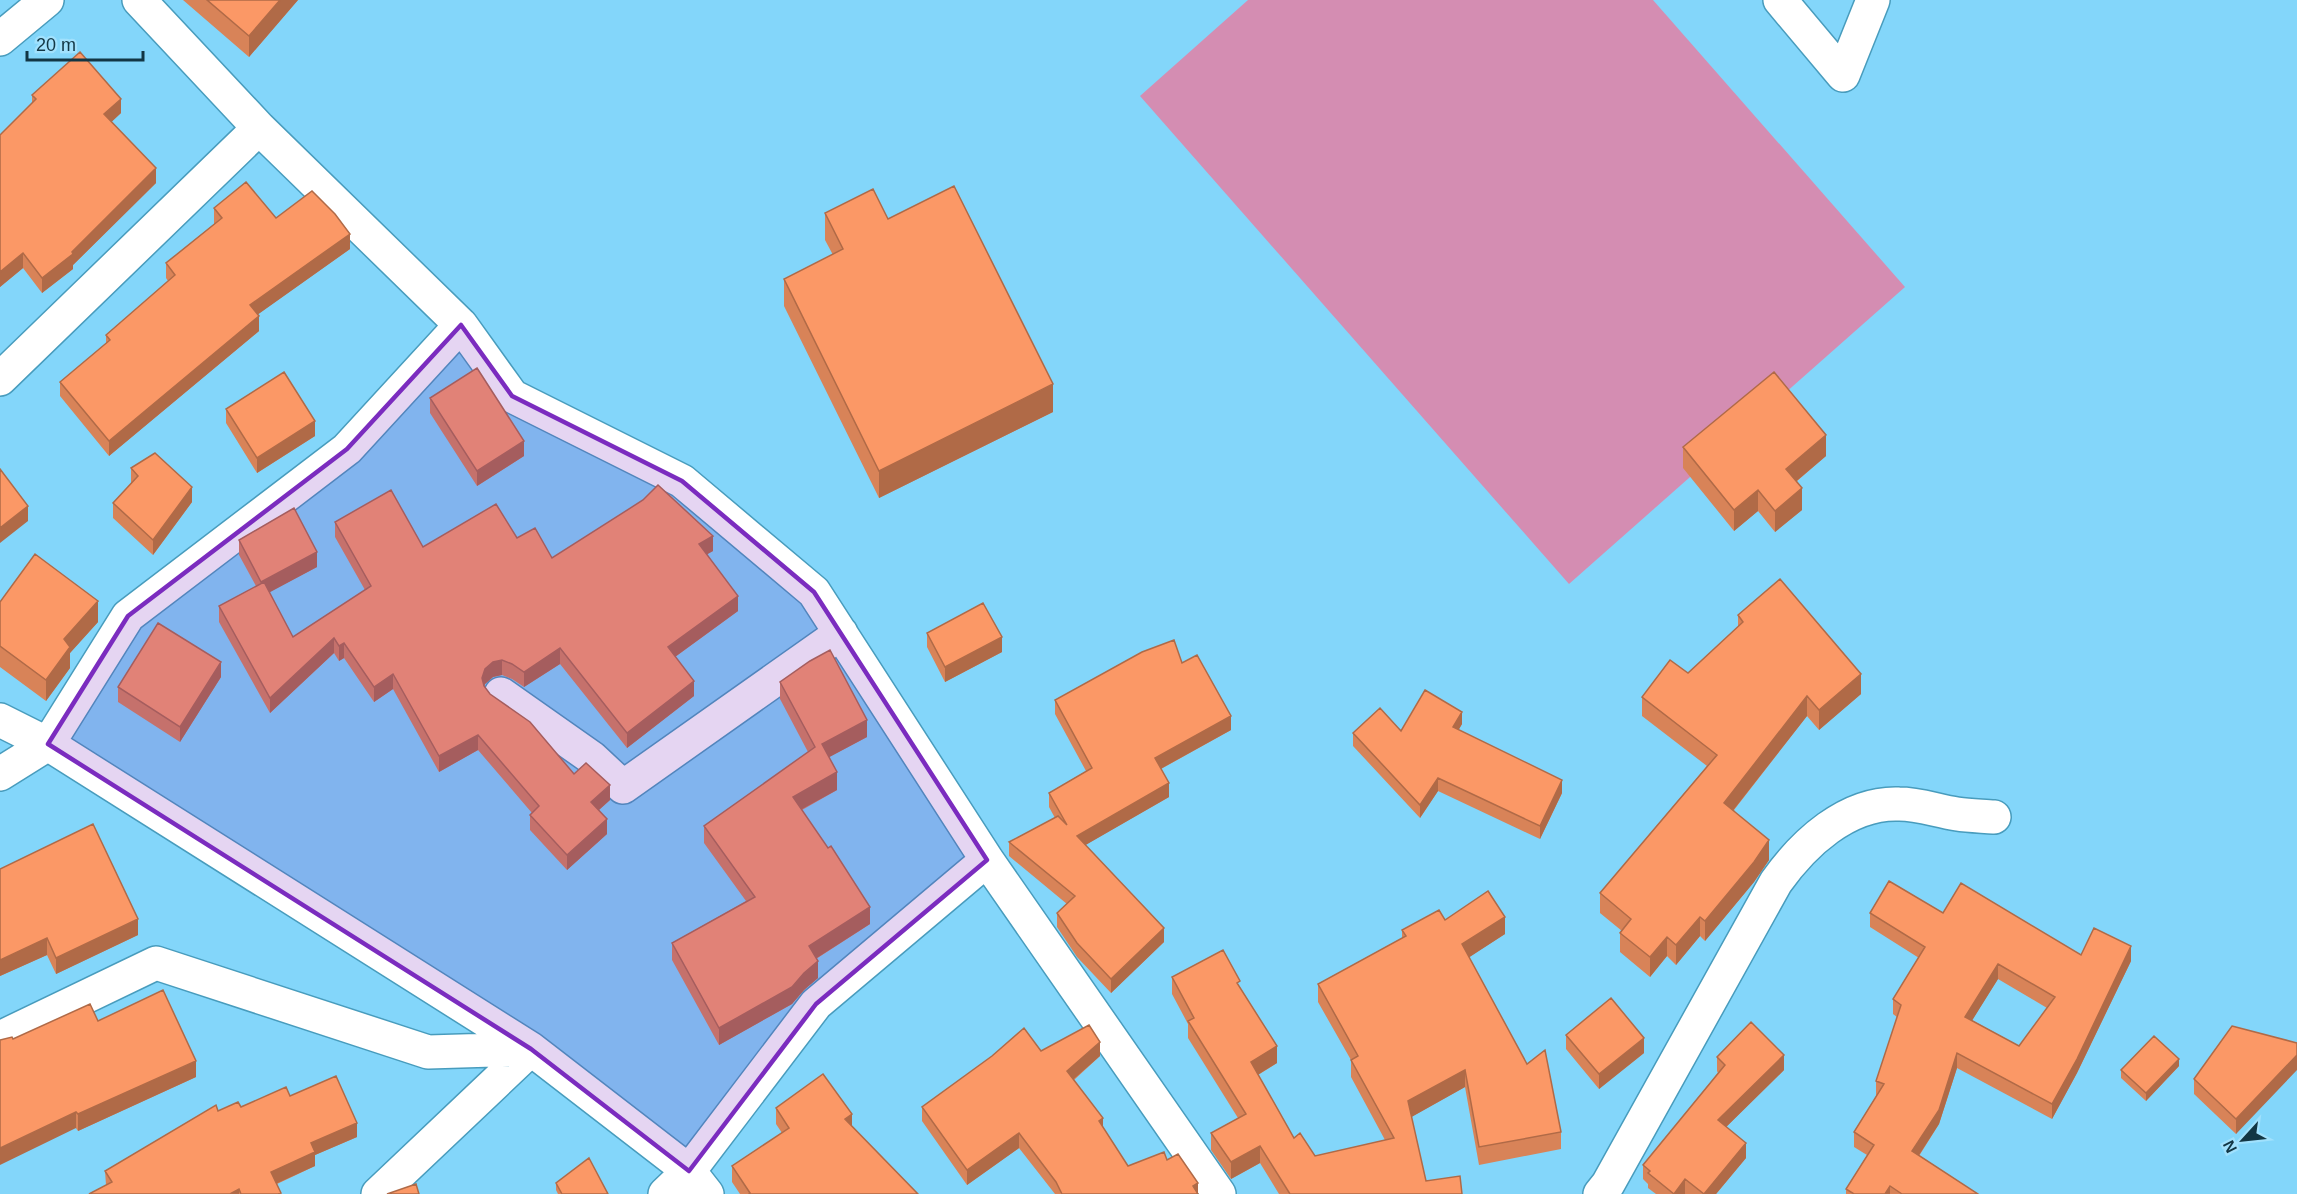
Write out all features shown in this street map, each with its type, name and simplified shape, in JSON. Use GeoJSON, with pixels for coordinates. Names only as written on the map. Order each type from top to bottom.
{"type":"FeatureCollection","features":[{"type":"Feature","properties":{"kind":"street"},"geometry":{"type":"LineString","coordinates":[[0,39],[47,0]]}},
{"type":"Feature","properties":{"kind":"street"},"geometry":{"type":"LineString","coordinates":[[139,0],[259,128],[461,325],[512,396],[682,481],[813,591],[987,860],[1219,1194]]}},
{"type":"Feature","properties":{"kind":"street"},"geometry":{"type":"LineString","coordinates":[[1780,0],[1843,75],[1873,0]]}},
{"type":"Feature","properties":{"kind":"street"},"geometry":{"type":"LineString","coordinates":[[0,379],[259,128]]}},
{"type":"Feature","properties":{"kind":"street"},"geometry":{"type":"LineString","coordinates":[[0,774],[48,744],[128,616],[347,449],[461,325]]}},
{"type":"Feature","properties":{"kind":"street"},"geometry":{"type":"LineString","coordinates":[[501,694],[592,758],[623,787],[841,633]]}},
{"type":"Feature","properties":{"kind":"street"},"geometry":{"type":"LineString","coordinates":[[0,720],[48,744],[531,1049],[698,1182]]}},
{"type":"Feature","properties":{"kind":"street"},"geometry":{"type":"LineString","coordinates":[[1600,1194],[1614,1173],[1776,882],[1793,858],[1815,837],[1840,821],[1867,809],[1897,803],[1925,806],[1959,815],[1994,817]]}},
{"type":"Feature","properties":{"kind":"street"},"geometry":{"type":"LineString","coordinates":[[665,1194],[698,1182],[816,1004],[987,860]]}},
{"type":"Feature","properties":{"kind":"street"},"geometry":{"type":"LineString","coordinates":[[0,1038],[156,963],[428,1052],[531,1049]]}},
{"type":"Feature","properties":{"kind":"street"},"geometry":{"type":"LineString","coordinates":[[378,1194],[531,1049]]}},
{"type":"Feature","properties":{"kind":"highlighted area"},"geometry":{"type":"Polygon","coordinates":[[[461,325],[512,396],[682,481],[814,592],[987,860],[816,1004],[689,1171],[531,1049],[48,744],[128,616],[347,449],[461,325]]]}},
{"type":"Feature","properties":{"kind":"shaded area"},"geometry":{"type":"Polygon","coordinates":[[[1248,0],[1653,0],[1905,287],[1569,584],[1140,96],[1248,0]]]}},
{"type":"Feature","properties":{"kind":"building"},"geometry":{"type":"Polygon","coordinates":[[[207,0],[280,0],[249,36],[207,0]]]}},
{"type":"Feature","properties":{"kind":"building"},"geometry":{"type":"Polygon","coordinates":[[[80,52],[121,99],[104,114],[156,168],[72,252],[73,254],[42,278],[23,253],[0,272],[0,135],[36,99],[32,95],[80,52]]]}},
{"type":"Feature","properties":{"kind":"building"},"geometry":{"type":"Polygon","coordinates":[[[246,182],[276,218],[312,191],[335,214],[350,234],[250,305],[259,316],[109,441],[60,382],[110,340],[106,335],[175,275],[166,263],[222,218],[214,208],[246,182]]]}},
{"type":"Feature","properties":{"kind":"building"},"geometry":{"type":"Polygon","coordinates":[[[954,186],[1053,384],[879,471],[784,279],[843,249],[825,213],[873,189],[888,219],[954,186]]]}},
{"type":"Feature","properties":{"kind":"building"},"geometry":{"type":"Polygon","coordinates":[[[477,368],[524,441],[477,471],[430,398],[477,368]]]}},
{"type":"Feature","properties":{"kind":"building"},"geometry":{"type":"Polygon","coordinates":[[[284,372],[315,421],[257,458],[226,409],[284,372]]]}},
{"type":"Feature","properties":{"kind":"building"},"geometry":{"type":"Polygon","coordinates":[[[1774,372],[1826,435],[1786,469],[1802,488],[1775,511],[1758,490],[1734,510],[1683,447],[1774,372]]]}},
{"type":"Feature","properties":{"kind":"building"},"geometry":{"type":"Polygon","coordinates":[[[155,453],[192,487],[153,540],[113,503],[138,476],[131,468],[155,453]]]}},
{"type":"Feature","properties":{"kind":"building"},"geometry":{"type":"Polygon","coordinates":[[[0,469],[28,506],[0,528],[0,469]]]}},
{"type":"Feature","properties":{"kind":"building"},"geometry":{"type":"Polygon","coordinates":[[[658,485],[713,536],[699,544],[738,596],[668,647],[694,681],[627,733],[560,648],[524,672],[502,660],[493,662],[485,669],[482,678],[490,694],[530,722],[574,774],[586,763],[610,785],[591,802],[607,819],[567,855],[530,815],[539,806],[478,735],[439,756],[393,674],[374,687],[344,643],[339,646],[334,638],[270,698],[219,606],[264,582],[293,637],[371,586],[335,522],[391,490],[423,547],[496,504],[517,538],[535,528],[552,558],[643,500],[658,485]]]}},
{"type":"Feature","properties":{"kind":"building"},"geometry":{"type":"Polygon","coordinates":[[[294,508],[317,552],[261,582],[239,540],[294,508]]]}},
{"type":"Feature","properties":{"kind":"building"},"geometry":{"type":"Polygon","coordinates":[[[35,554],[98,601],[64,639],[70,647],[46,680],[0,646],[0,602],[35,554]]]}},
{"type":"Feature","properties":{"kind":"building"},"geometry":{"type":"Polygon","coordinates":[[[1780,579],[1861,674],[1819,710],[1807,696],[1724,803],[1769,840],[1754,862],[1705,921],[1700,917],[1676,945],[1667,937],[1650,957],[1620,933],[1631,919],[1600,893],[1717,755],[1642,697],[1670,660],[1688,673],[1743,622],[1738,615],[1780,579]]]}},
{"type":"Feature","properties":{"kind":"building"},"geometry":{"type":"Polygon","coordinates":[[[983,603],[1002,637],[945,667],[927,633],[983,603]]]}},
{"type":"Feature","properties":{"kind":"building"},"geometry":{"type":"Polygon","coordinates":[[[158,623],[221,662],[180,727],[118,687],[158,623]]]}},
{"type":"Feature","properties":{"kind":"building"},"geometry":{"type":"Polygon","coordinates":[[[1174,640],[1182,663],[1197,655],[1231,716],[1155,758],[1169,783],[1077,836],[1164,928],[1111,979],[1077,943],[1057,913],[1075,896],[1009,842],[1058,816],[1067,825],[1049,793],[1092,768],[1055,700],[1142,652],[1174,640]]]}},
{"type":"Feature","properties":{"kind":"building"},"geometry":{"type":"Polygon","coordinates":[[[830,650],[867,720],[822,744],[837,772],[793,797],[828,848],[831,846],[870,907],[809,946],[818,961],[792,987],[719,1028],[672,943],[755,897],[704,826],[815,747],[780,682],[830,650]]]}},
{"type":"Feature","properties":{"kind":"building"},"geometry":{"type":"Polygon","coordinates":[[[1425,690],[1462,712],[1453,727],[1562,780],[1540,826],[1438,778],[1420,805],[1353,733],[1380,708],[1401,731],[1425,690]]]}},
{"type":"Feature","properties":{"kind":"building"},"geometry":{"type":"Polygon","coordinates":[[[93,824],[138,919],[56,958],[47,938],[0,960],[0,869],[93,824]]]}},
{"type":"Feature","properties":{"kind":"building"},"geometry":{"type":"Polygon","coordinates":[[[1889,881],[1943,913],[1961,883],[2081,955],[2094,928],[2131,946],[2077,1059],[2052,1104],[1957,1053],[1939,1110],[1912,1151],[1978,1194],[1902,1194],[1890,1186],[1885,1194],[1854,1194],[1846,1189],[1874,1145],[1854,1132],[1884,1084],[1876,1081],[1901,1005],[1893,999],[1925,947],[1870,913],[1889,881]],[[1998,964],[1965,1017],[2019,1046],[2055,997],[1998,964]]]}},
{"type":"Feature","properties":{"kind":"building"},"geometry":{"type":"Polygon","coordinates":[[[1488,891],[1505,917],[1462,944],[1527,1064],[1545,1050],[1561,1132],[1479,1147],[1465,1070],[1408,1101],[1426,1181],[1460,1176],[1462,1194],[1290,1194],[1260,1146],[1231,1162],[1211,1133],[1246,1114],[1188,1021],[1194,1018],[1172,977],[1223,950],[1240,981],[1237,983],[1277,1046],[1251,1062],[1294,1138],[1300,1133],[1315,1156],[1394,1138],[1351,1060],[1358,1056],[1318,984],[1406,936],[1402,930],[1439,910],[1445,920],[1488,891]]]}},
{"type":"Feature","properties":{"kind":"building"},"geometry":{"type":"Polygon","coordinates":[[[163,990],[196,1061],[78,1114],[76,1112],[0,1148],[0,1040],[12,1037],[13,1039],[90,1004],[98,1021],[163,990]]]}},
{"type":"Feature","properties":{"kind":"building"},"geometry":{"type":"Polygon","coordinates":[[[1611,998],[1644,1038],[1599,1074],[1566,1035],[1611,998]]]}},
{"type":"Feature","properties":{"kind":"building"},"geometry":{"type":"Polygon","coordinates":[[[1751,1022],[1784,1055],[1718,1120],[1746,1143],[1704,1194],[1685,1179],[1674,1194],[1648,1173],[1650,1171],[1643,1165],[1725,1065],[1717,1057],[1751,1022]]]}},
{"type":"Feature","properties":{"kind":"building"},"geometry":{"type":"Polygon","coordinates":[[[1089,1025],[1100,1042],[1067,1071],[1103,1118],[1099,1121],[1128,1166],[1164,1152],[1167,1160],[1178,1154],[1198,1183],[1193,1186],[1198,1194],[1062,1194],[1056,1182],[1019,1133],[967,1170],[922,1107],[992,1056],[1024,1028],[1041,1051],[1089,1025]]]}},
{"type":"Feature","properties":{"kind":"building"},"geometry":{"type":"Polygon","coordinates":[[[2232,1026],[2297,1043],[2297,1055],[2236,1119],[2194,1079],[2232,1026]]]}},
{"type":"Feature","properties":{"kind":"building"},"geometry":{"type":"Polygon","coordinates":[[[2154,1036],[2179,1059],[2146,1093],[2121,1070],[2154,1036]]]}},
{"type":"Feature","properties":{"kind":"building"},"geometry":{"type":"Polygon","coordinates":[[[823,1074],[852,1114],[845,1119],[918,1194],[749,1194],[732,1166],[789,1128],[776,1108],[823,1074]]]}},
{"type":"Feature","properties":{"kind":"building"},"geometry":{"type":"Polygon","coordinates":[[[336,1076],[357,1123],[311,1143],[315,1152],[271,1172],[281,1193],[241,1194],[239,1189],[230,1194],[89,1194],[112,1182],[105,1171],[216,1105],[218,1111],[238,1102],[241,1107],[286,1087],[290,1096],[336,1076]]]}},
{"type":"Feature","properties":{"kind":"building"},"geometry":{"type":"Polygon","coordinates":[[[589,1158],[608,1194],[562,1194],[556,1183],[589,1158]]]}},
{"type":"Feature","properties":{"kind":"building"},"geometry":{"type":"Polygon","coordinates":[[[416,1184],[419,1194],[387,1194],[416,1184]]]}}]}
